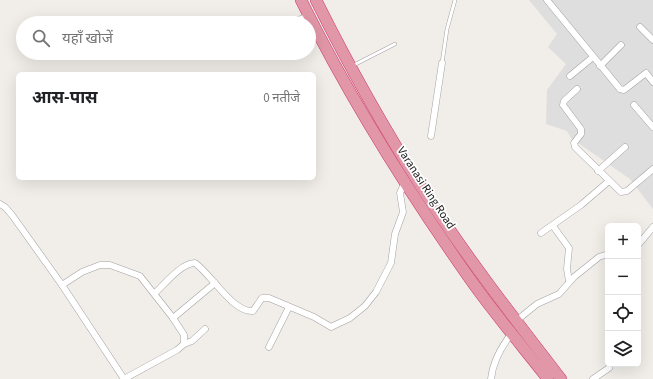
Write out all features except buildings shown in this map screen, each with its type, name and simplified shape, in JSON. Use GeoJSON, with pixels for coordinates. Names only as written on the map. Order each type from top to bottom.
{"type":"FeatureCollection","features":[{"type":"Feature","properties":{"kind":"highway","name":"Varanasi Ring Road"},"geometry":{"type":"LineString","coordinates":[[301,0],[309,16]]}},
{"type":"Feature","properties":{"kind":"highway","name":"Varanasi Ring Road"},"geometry":{"type":"LineString","coordinates":[[316,0],[351,67],[422,188],[516,321],[561,379]]}},
{"type":"Feature","properties":{"kind":"highway","name":"Varanasi Ring Road"},"geometry":{"type":"LineString","coordinates":[[316,29],[359,106],[405,182],[471,280],[548,379]]}},
{"type":"Feature","properties":{"kind":"street"},"geometry":{"type":"LineString","coordinates":[[547,0],[618,87],[622,90],[643,74],[648,74],[653,82]]}},
{"type":"Feature","properties":{"kind":"street"},"geometry":{"type":"LineString","coordinates":[[640,27],[653,40]]}},
{"type":"Feature","properties":{"kind":"street"},"geometry":{"type":"LineString","coordinates":[[600,66],[621,45]]}},
{"type":"Feature","properties":{"kind":"street"},"geometry":{"type":"LineString","coordinates":[[570,76],[593,57]]}},
{"type":"Feature","properties":{"kind":"street"},"geometry":{"type":"LineString","coordinates":[[431,136],[442,63]]}},
{"type":"Feature","properties":{"kind":"street"},"geometry":{"type":"LineString","coordinates":[[577,89],[564,100],[562,105],[581,129],[582,133],[574,143],[574,146],[619,191],[624,193],[653,169]]}},
{"type":"Feature","properties":{"kind":"street"},"geometry":{"type":"LineString","coordinates":[[634,105],[653,127]]}},
{"type":"Feature","properties":{"kind":"street"},"geometry":{"type":"LineString","coordinates":[[598,171],[625,147]]}},
{"type":"Feature","properties":{"kind":"street"},"geometry":{"type":"LineString","coordinates":[[541,234],[609,181]]}},
{"type":"Feature","properties":{"kind":"street"},"geometry":{"type":"LineString","coordinates":[[155,293],[181,269],[192,263],[200,266],[236,304],[249,311],[253,311],[265,297],[331,327],[339,325],[365,306],[376,292],[391,263],[395,234],[403,212],[400,193],[405,182]]}},
{"type":"Feature","properties":{"kind":"street"},"geometry":{"type":"LineString","coordinates":[[0,204],[12,215],[62,285],[124,379],[177,350],[184,344],[192,341],[206,329]]}},
{"type":"Feature","properties":{"kind":"street"},"geometry":{"type":"LineString","coordinates":[[553,226],[569,248],[567,269],[569,281]]}},
{"type":"Feature","properties":{"kind":"street"},"geometry":{"type":"LineString","coordinates":[[641,241],[653,227]]}},
{"type":"Feature","properties":{"kind":"street"},"geometry":{"type":"LineString","coordinates":[[516,321],[537,304],[558,294],[569,281],[599,257],[605,255]]}},
{"type":"Feature","properties":{"kind":"street"},"geometry":{"type":"LineString","coordinates":[[62,285],[82,272],[100,265],[110,265],[140,276],[174,318],[184,335],[184,344]]}},
{"type":"Feature","properties":{"kind":"street"},"geometry":{"type":"LineString","coordinates":[[174,318],[215,283]]}},
{"type":"Feature","properties":{"kind":"street"},"geometry":{"type":"LineString","coordinates":[[269,347],[289,307]]}},
{"type":"Feature","properties":{"kind":"street"},"geometry":{"type":"LineString","coordinates":[[491,379],[494,364],[499,352],[512,333]]}},
{"type":"Feature","properties":{"kind":"street"},"geometry":{"type":"LineString","coordinates":[[593,379],[609,368]]}},
{"type":"Feature","properties":{"kind":"lane"},"geometry":{"type":"LineString","coordinates":[[442,63],[446,30],[455,0]]}},
{"type":"Feature","properties":{"kind":"lane"},"geometry":{"type":"LineString","coordinates":[[351,67],[395,44]]}},
{"type":"Feature","properties":{"kind":"shaded area"},"geometry":{"type":"Polygon","coordinates":[[[529,0],[653,0],[653,209],[630,179],[571,138],[567,131],[546,124],[547,90],[566,64],[548,47],[557,34],[529,0]]]}}]}
